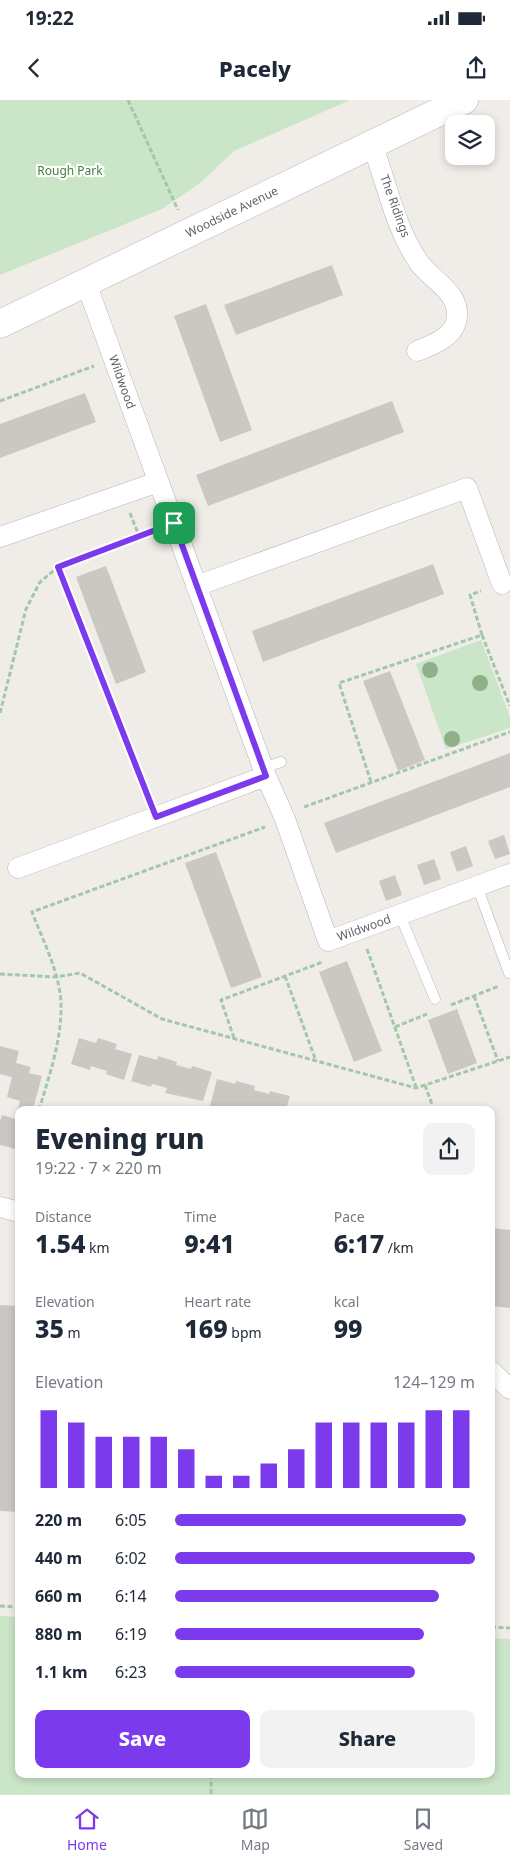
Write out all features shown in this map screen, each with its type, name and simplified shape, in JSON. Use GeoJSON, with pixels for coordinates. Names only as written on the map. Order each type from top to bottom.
{"type":"FeatureCollection","features":[{"type":"Feature","properties":{"kind":"street","name":"Woodside Avenue"},"geometry":{"type":"LineString","coordinates":[[0,324],[464,100]]}},
{"type":"Feature","properties":{"kind":"street","name":"The Ridings"},"geometry":{"type":"LineString","coordinates":[[372,144],[406,238],[420,263],[449,290],[454,300],[456,323],[450,332],[430,346],[417,351]]}},
{"type":"Feature","properties":{"kind":"street","name":"Wildwood"},"geometry":{"type":"LineString","coordinates":[[86,283],[196,586],[270,769],[328,941],[510,874]]}},
{"type":"Feature","properties":{"kind":"street"},"geometry":{"type":"LineString","coordinates":[[0,537],[158,482]]}},
{"type":"Feature","properties":{"kind":"street"},"geometry":{"type":"LineString","coordinates":[[196,586],[467,488],[502,584]]}},
{"type":"Feature","properties":{"kind":"street"},"geometry":{"type":"LineString","coordinates":[[18,868],[156,817],[270,769]]}},
{"type":"Feature","properties":{"kind":"street"},"geometry":{"type":"LineString","coordinates":[[0,1208],[15,1211]]}},
{"type":"Feature","properties":{"kind":"street"},"geometry":{"type":"LineString","coordinates":[[495,1375],[510,1389]]}},
{"type":"Feature","properties":{"kind":"lane"},"geometry":{"type":"LineString","coordinates":[[476,886],[509,973]]}},
{"type":"Feature","properties":{"kind":"lane"},"geometry":{"type":"LineString","coordinates":[[400,914],[435,1000]]}},
{"type":"Feature","properties":{"kind":"path"},"geometry":{"type":"LineString","coordinates":[[128,100],[188,234]]}},
{"type":"Feature","properties":{"kind":"path"},"geometry":{"type":"LineString","coordinates":[[0,402],[114,359]]}},
{"type":"Feature","properties":{"kind":"path"},"geometry":{"type":"LineString","coordinates":[[0,713],[26,609],[40,582],[58,567],[174,523]]}},
{"type":"Feature","properties":{"kind":"path"},"geometry":{"type":"LineString","coordinates":[[58,567],[156,817]]}},
{"type":"Feature","properties":{"kind":"path"},"geometry":{"type":"LineString","coordinates":[[502,584],[470,595],[482,635],[510,706]]}},
{"type":"Feature","properties":{"kind":"path"},"geometry":{"type":"LineString","coordinates":[[371,782],[339,683],[482,635]]}},
{"type":"Feature","properties":{"kind":"path"},"geometry":{"type":"LineString","coordinates":[[298,809],[510,732]]}},
{"type":"Feature","properties":{"kind":"path"},"geometry":{"type":"LineString","coordinates":[[40,1106],[55,1049],[61,1004],[56,977],[32,912],[275,824]]}},
{"type":"Feature","properties":{"kind":"path"},"geometry":{"type":"LineString","coordinates":[[360,929],[416,1088]]}},
{"type":"Feature","properties":{"kind":"path"},"geometry":{"type":"LineString","coordinates":[[234,1038],[221,1000],[320,963],[328,941]]}},
{"type":"Feature","properties":{"kind":"path"},"geometry":{"type":"LineString","coordinates":[[0,974],[56,977],[80,973],[162,1019],[416,1088],[510,1057]]}},
{"type":"Feature","properties":{"kind":"path"},"geometry":{"type":"LineString","coordinates":[[285,976],[316,1061]]}},
{"type":"Feature","properties":{"kind":"path"},"geometry":{"type":"LineString","coordinates":[[474,996],[498,1061]]}},
{"type":"Feature","properties":{"kind":"path"},"geometry":{"type":"LineString","coordinates":[[425,1085],[433,1106]]}},
{"type":"Feature","properties":{"kind":"path"},"geometry":{"type":"LineString","coordinates":[[0,1606],[15,1607]]}},
{"type":"Feature","properties":{"kind":"path"},"geometry":{"type":"LineString","coordinates":[[495,1627],[510,1628]]}},
{"type":"Feature","properties":{"kind":"path"},"geometry":{"type":"LineString","coordinates":[[211,1778],[211,1794]]}},
{"type":"Feature","properties":{"kind":"green space","name":"Rough Park"},"geometry":{"type":"Polygon","coordinates":[[[0,100],[350,100],[234,151],[200,183],[162,209],[0,275],[0,100]]]}},
{"type":"Feature","properties":{"kind":"green space"},"geometry":{"type":"Polygon","coordinates":[[[481,640],[510,717],[510,728],[446,749],[416,664],[481,640]]]}},
{"type":"Feature","properties":{"kind":"green space"},"geometry":{"type":"Polygon","coordinates":[[[0,1616],[15,1617],[15,1778],[495,1778],[495,1638],[510,1639],[510,1794],[0,1794],[0,1616]]]}},
{"type":"Feature","properties":{"kind":"building"},"geometry":{"type":"Polygon","coordinates":[[[332,265],[343,295],[236,335],[224,305],[332,265]]]}},
{"type":"Feature","properties":{"kind":"building"},"geometry":{"type":"Polygon","coordinates":[[[206,304],[252,430],[220,442],[174,316],[206,304]]]}},
{"type":"Feature","properties":{"kind":"building"},"geometry":{"type":"Polygon","coordinates":[[[85,393],[96,422],[0,458],[0,424],[85,393]]]}},
{"type":"Feature","properties":{"kind":"building"},"geometry":{"type":"Polygon","coordinates":[[[392,401],[404,432],[208,506],[196,475],[392,401]]]}},
{"type":"Feature","properties":{"kind":"building"},"geometry":{"type":"Polygon","coordinates":[[[433,564],[444,594],[263,662],[252,631],[433,564]]]}},
{"type":"Feature","properties":{"kind":"building"},"geometry":{"type":"Polygon","coordinates":[[[106,566],[146,672],[116,684],[76,577],[106,566]]]}},
{"type":"Feature","properties":{"kind":"building"},"geometry":{"type":"Polygon","coordinates":[[[390,671],[425,760],[398,771],[363,681],[390,671]]]}},
{"type":"Feature","properties":{"kind":"building"},"geometry":{"type":"Polygon","coordinates":[[[510,753],[510,787],[336,853],[324,823],[510,753]]]}},
{"type":"Feature","properties":{"kind":"building"},"geometry":{"type":"Polygon","coordinates":[[[504,835],[510,854],[495,859],[488,841],[504,835]]]}},
{"type":"Feature","properties":{"kind":"building"},"geometry":{"type":"Polygon","coordinates":[[[466,846],[473,866],[457,872],[450,852],[466,846]]]}},
{"type":"Feature","properties":{"kind":"building"},"geometry":{"type":"Polygon","coordinates":[[[216,852],[262,977],[231,988],[185,863],[216,852]]]}},
{"type":"Feature","properties":{"kind":"building"},"geometry":{"type":"Polygon","coordinates":[[[434,859],[441,879],[424,885],[417,865],[434,859]]]}},
{"type":"Feature","properties":{"kind":"building"},"geometry":{"type":"Polygon","coordinates":[[[395,875],[402,895],[386,901],[379,881],[395,875]]]}},
{"type":"Feature","properties":{"kind":"building"},"geometry":{"type":"Polygon","coordinates":[[[347,961],[382,1051],[354,1062],[319,972],[347,961]]]}},
{"type":"Feature","properties":{"kind":"building"},"geometry":{"type":"Polygon","coordinates":[[[457,1009],[477,1063],[448,1074],[428,1020],[457,1009]]]}},
{"type":"Feature","properties":{"kind":"building"},"geometry":{"type":"Polygon","coordinates":[[[79,1038],[96,1043],[98,1038],[117,1044],[115,1049],[132,1054],[124,1080],[106,1074],[107,1071],[91,1066],[90,1070],[71,1064],[79,1038]]]}},
{"type":"Feature","properties":{"kind":"building"},"geometry":{"type":"Polygon","coordinates":[[[0,1046],[19,1051],[16,1063],[31,1067],[29,1073],[42,1076],[34,1106],[19,1106],[20,1101],[7,1097],[12,1077],[0,1074],[0,1046]]]}},
{"type":"Feature","properties":{"kind":"building"},"geometry":{"type":"Polygon","coordinates":[[[139,1055],[157,1060],[158,1056],[177,1062],[176,1065],[191,1069],[192,1066],[212,1072],[203,1101],[165,1093],[167,1088],[152,1084],[151,1087],[131,1081],[139,1055]]]}},
{"type":"Feature","properties":{"kind":"building"},"geometry":{"type":"Polygon","coordinates":[[[217,1079],[235,1084],[236,1081],[255,1086],[254,1090],[269,1094],[270,1091],[290,1096],[287,1106],[210,1106],[217,1079]]]}},
{"type":"Feature","properties":{"kind":"building"},"geometry":{"type":"Polygon","coordinates":[[[2,1115],[15,1119],[15,1149],[0,1145],[0,1121],[2,1115]]]}},
{"type":"Feature","properties":{"kind":"building"},"geometry":{"type":"Polygon","coordinates":[[[495,1228],[510,1230],[510,1308],[495,1306],[495,1228]]]}},
{"type":"Feature","properties":{"kind":"building"},"geometry":{"type":"Polygon","coordinates":[[[0,1305],[15,1306],[15,1512],[0,1511],[0,1305]]]}},
{"type":"Feature","properties":{"kind":"route"},"geometry":{"type":"LineString","coordinates":[[174,523],[266,776],[156,817],[58,567],[174,523]]}}]}
